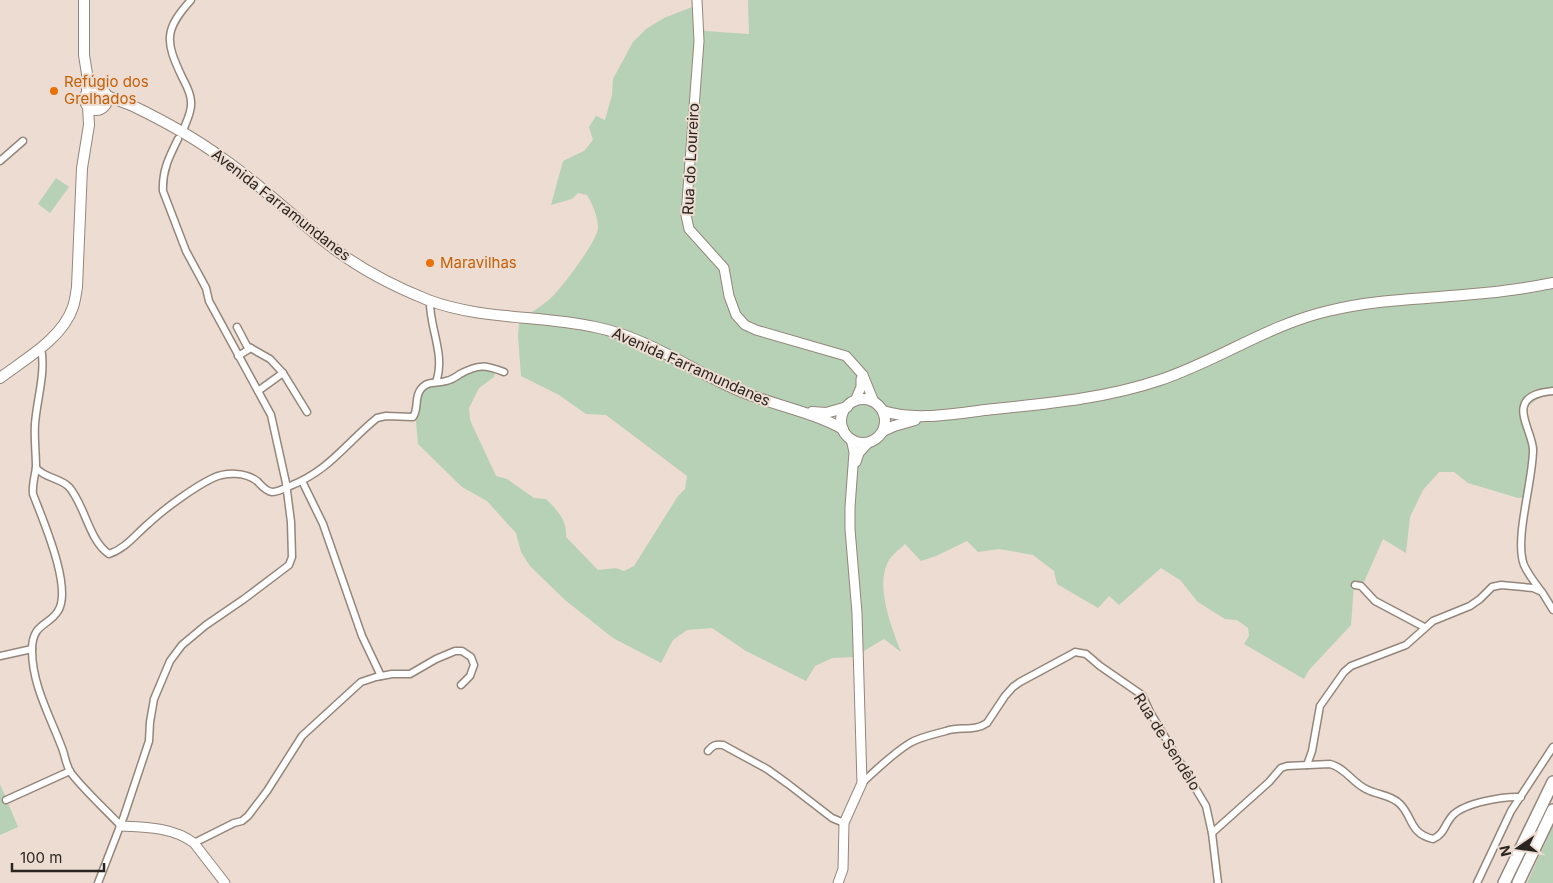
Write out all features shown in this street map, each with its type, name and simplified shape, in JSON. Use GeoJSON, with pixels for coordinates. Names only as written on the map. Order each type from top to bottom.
{"type":"FeatureCollection","features":[{"type":"Feature","properties":{"kind":"highway"},"geometry":{"type":"LineString","coordinates":[[1504,883],[1553,782]]}},
{"type":"Feature","properties":{"kind":"highway"},"geometry":{"type":"LineString","coordinates":[[1518,883],[1553,810]]}},
{"type":"Feature","properties":{"kind":"main road"},"geometry":{"type":"LineString","coordinates":[[0,378],[41,347],[66,323],[74,306],[82,168],[88,125],[88,106],[85,100],[87,92],[84,56],[84,0]]}},
{"type":"Feature","properties":{"kind":"main road"},"geometry":{"type":"LineString","coordinates":[[86,69],[90,78],[103,92],[107,101],[87,136]]}},
{"type":"Feature","properties":{"kind":"main road"},"geometry":{"type":"LineString","coordinates":[[87,92],[93,88],[103,92]]}},
{"type":"Feature","properties":{"kind":"main road","name":"Avenida Farramundanes"},"geometry":{"type":"LineString","coordinates":[[103,92],[187,133],[248,176],[328,244],[355,264],[381,279],[430,301],[473,312],[572,323],[614,332],[660,350],[740,391],[796,411]]}},
{"type":"Feature","properties":{"kind":"main road"},"geometry":{"type":"LineString","coordinates":[[88,106],[92,109],[124,103]]}},
{"type":"Feature","properties":{"kind":"main road"},"geometry":{"type":"LineString","coordinates":[[883,431],[906,422],[949,414],[1084,398],[1132,389],[1162,380],[1295,320],[1356,304],[1518,290],[1553,283]]}},
{"type":"Feature","properties":{"kind":"main road"},"geometry":{"type":"LineString","coordinates":[[796,411],[826,413],[862,399],[874,402],[883,412],[885,424],[880,436],[862,443],[846,435],[842,417],[851,404]]}},
{"type":"Feature","properties":{"kind":"main road"},"geometry":{"type":"LineString","coordinates":[[796,411],[843,428]]}},
{"type":"Feature","properties":{"kind":"main road"},"geometry":{"type":"LineString","coordinates":[[883,412],[905,416],[949,414]]}},
{"type":"Feature","properties":{"kind":"street"},"geometry":{"type":"LineString","coordinates":[[187,133],[191,102],[190,92],[174,59],[169,38],[171,26],[179,13],[191,0]]}},
{"type":"Feature","properties":{"kind":"street","name":"Rua do Loureiro"},"geometry":{"type":"LineString","coordinates":[[697,0],[699,41],[686,215],[690,229],[724,268],[729,296],[736,315],[745,325],[756,330],[846,356],[863,375],[874,402]]}},
{"type":"Feature","properties":{"kind":"street"},"geometry":{"type":"LineString","coordinates":[[98,883],[149,741],[154,699],[176,651],[206,625],[244,599],[289,564],[292,556],[286,488],[271,415],[209,301],[202,280],[190,261],[163,191],[162,181],[165,165],[178,139]]}},
{"type":"Feature","properties":{"kind":"street"},"geometry":{"type":"LineString","coordinates":[[0,161],[23,141]]}},
{"type":"Feature","properties":{"kind":"street"},"geometry":{"type":"LineString","coordinates":[[430,301],[439,359],[440,373],[436,382]]}},
{"type":"Feature","properties":{"kind":"street"},"geometry":{"type":"LineString","coordinates":[[237,327],[247,346],[270,359],[283,373],[307,412]]}},
{"type":"Feature","properties":{"kind":"street"},"geometry":{"type":"LineString","coordinates":[[41,347],[43,359],[35,425],[36,468],[32,484],[32,494],[56,559],[62,590],[62,602],[58,612],[40,626],[34,636],[32,649],[38,690],[70,771],[120,826],[177,833],[194,843],[225,883]]}},
{"type":"Feature","properties":{"kind":"street"},"geometry":{"type":"LineString","coordinates":[[238,356],[251,348]]}},
{"type":"Feature","properties":{"kind":"street"},"geometry":{"type":"LineString","coordinates":[[36,468],[41,474],[61,481],[68,486],[74,494],[100,546],[109,554],[115,552],[149,522],[191,491],[220,475],[238,474],[248,476],[272,492],[286,488],[323,469],[376,418],[386,416],[412,417],[416,414],[416,400],[420,390],[427,383],[446,382],[480,366],[490,366],[504,372]]}},
{"type":"Feature","properties":{"kind":"street"},"geometry":{"type":"LineString","coordinates":[[851,404],[861,387],[859,369]]}},
{"type":"Feature","properties":{"kind":"street"},"geometry":{"type":"LineString","coordinates":[[258,391],[283,373]]}},
{"type":"Feature","properties":{"kind":"street"},"geometry":{"type":"LineString","coordinates":[[1553,391],[1541,392],[1532,396],[1523,408],[1523,414],[1532,437],[1534,449],[1521,543],[1524,565],[1553,610]]}},
{"type":"Feature","properties":{"kind":"street"},"geometry":{"type":"LineString","coordinates":[[838,883],[843,869],[844,823],[862,783],[857,613],[850,529],[854,470],[854,452],[851,439]]}},
{"type":"Feature","properties":{"kind":"street"},"geometry":{"type":"LineString","coordinates":[[854,470],[859,453],[868,442]]}},
{"type":"Feature","properties":{"kind":"street"},"geometry":{"type":"LineString","coordinates":[[302,481],[323,524],[362,636],[381,676]]}},
{"type":"Feature","properties":{"kind":"street"},"geometry":{"type":"LineString","coordinates":[[1355,585],[1361,586],[1376,601],[1424,627]]}},
{"type":"Feature","properties":{"kind":"street"},"geometry":{"type":"LineString","coordinates":[[1307,765],[1312,751],[1320,706],[1344,672],[1351,666],[1406,645],[1433,620],[1470,606],[1492,587],[1501,585],[1533,588],[1542,592]]}},
{"type":"Feature","properties":{"kind":"street"},"geometry":{"type":"LineString","coordinates":[[0,656],[32,649]]}},
{"type":"Feature","properties":{"kind":"street"},"geometry":{"type":"LineString","coordinates":[[194,843],[234,823],[242,821],[248,816],[267,791],[302,736],[361,682],[381,676],[410,674],[455,651],[462,651],[471,657],[474,665],[470,676],[462,685]]}},
{"type":"Feature","properties":{"kind":"street","name":"Rua de Sendêlo"},"geometry":{"type":"LineString","coordinates":[[862,783],[910,743],[953,729],[972,729],[982,726],[987,723],[1013,687],[1070,655],[1081,652],[1142,695],[1150,712],[1206,806],[1212,833],[1218,883]]}},
{"type":"Feature","properties":{"kind":"street"},"geometry":{"type":"LineString","coordinates":[[708,751],[717,744],[723,745],[767,769],[832,818],[844,823]]}},
{"type":"Feature","properties":{"kind":"street"},"geometry":{"type":"LineString","coordinates":[[1477,883],[1511,811],[1553,747]]}},
{"type":"Feature","properties":{"kind":"street"},"geometry":{"type":"LineString","coordinates":[[1212,833],[1281,768],[1287,766],[1335,765],[1351,776],[1362,787],[1395,800],[1403,808],[1414,828],[1424,837],[1433,839],[1441,834],[1450,818],[1462,809],[1510,796],[1521,797]]}},
{"type":"Feature","properties":{"kind":"street"},"geometry":{"type":"LineString","coordinates":[[6,800],[70,771]]}},
{"type":"Feature","properties":{"kind":"green space"},"geometry":{"type":"Polygon","coordinates":[[[748,0],[1553,0],[1553,396],[1548,394],[1528,406],[1528,421],[1538,448],[1530,469],[1529,497],[1518,498],[1468,483],[1454,472],[1439,472],[1423,490],[1410,517],[1406,553],[1383,539],[1364,582],[1354,585],[1351,625],[1309,670],[1304,679],[1244,644],[1249,636],[1248,628],[1237,620],[1225,619],[1198,602],[1180,580],[1161,568],[1119,605],[1109,596],[1098,608],[1057,584],[1054,571],[1033,555],[999,549],[978,552],[967,541],[921,561],[905,544],[888,561],[884,574],[884,597],[901,652],[884,639],[854,657],[832,658],[815,666],[806,681],[746,651],[712,628],[687,630],[673,640],[661,663],[613,638],[565,600],[530,566],[521,552],[516,533],[487,501],[462,487],[418,444],[416,421],[420,412],[419,401],[421,393],[426,387],[480,367],[492,369],[495,372],[494,377],[479,388],[469,408],[470,420],[496,476],[507,479],[534,498],[546,499],[558,512],[563,521],[566,537],[598,570],[616,568],[624,571],[634,566],[678,496],[685,489],[687,476],[606,415],[586,414],[559,395],[521,376],[518,336],[519,322],[556,293],[578,264],[596,234],[598,228],[597,220],[587,195],[578,193],[572,199],[551,205],[563,161],[584,151],[593,140],[589,127],[596,116],[605,120],[612,95],[613,79],[633,42],[646,29],[664,18],[692,7],[695,7],[705,31],[749,34],[748,0]]]}},
{"type":"Feature","properties":{"kind":"green space"},"geometry":{"type":"Polygon","coordinates":[[[56,178],[69,187],[50,213],[38,204],[56,178]]]}},
{"type":"Feature","properties":{"kind":"green space"},"geometry":{"type":"Polygon","coordinates":[[[0,784],[18,827],[0,835],[0,784]]]}},
{"type":"Feature","properties":{"kind":"green space"},"geometry":{"type":"Polygon","coordinates":[[[1553,826],[1553,883],[1527,883],[1553,826]]]}},
{"type":"Feature","properties":{"kind":"place","name":"Refúgio dos Grelhados"},"geometry":{"type":"Point","coordinates":[54,91]}},
{"type":"Feature","properties":{"kind":"place","name":"Maravilhas"},"geometry":{"type":"Point","coordinates":[430,263]}}]}
